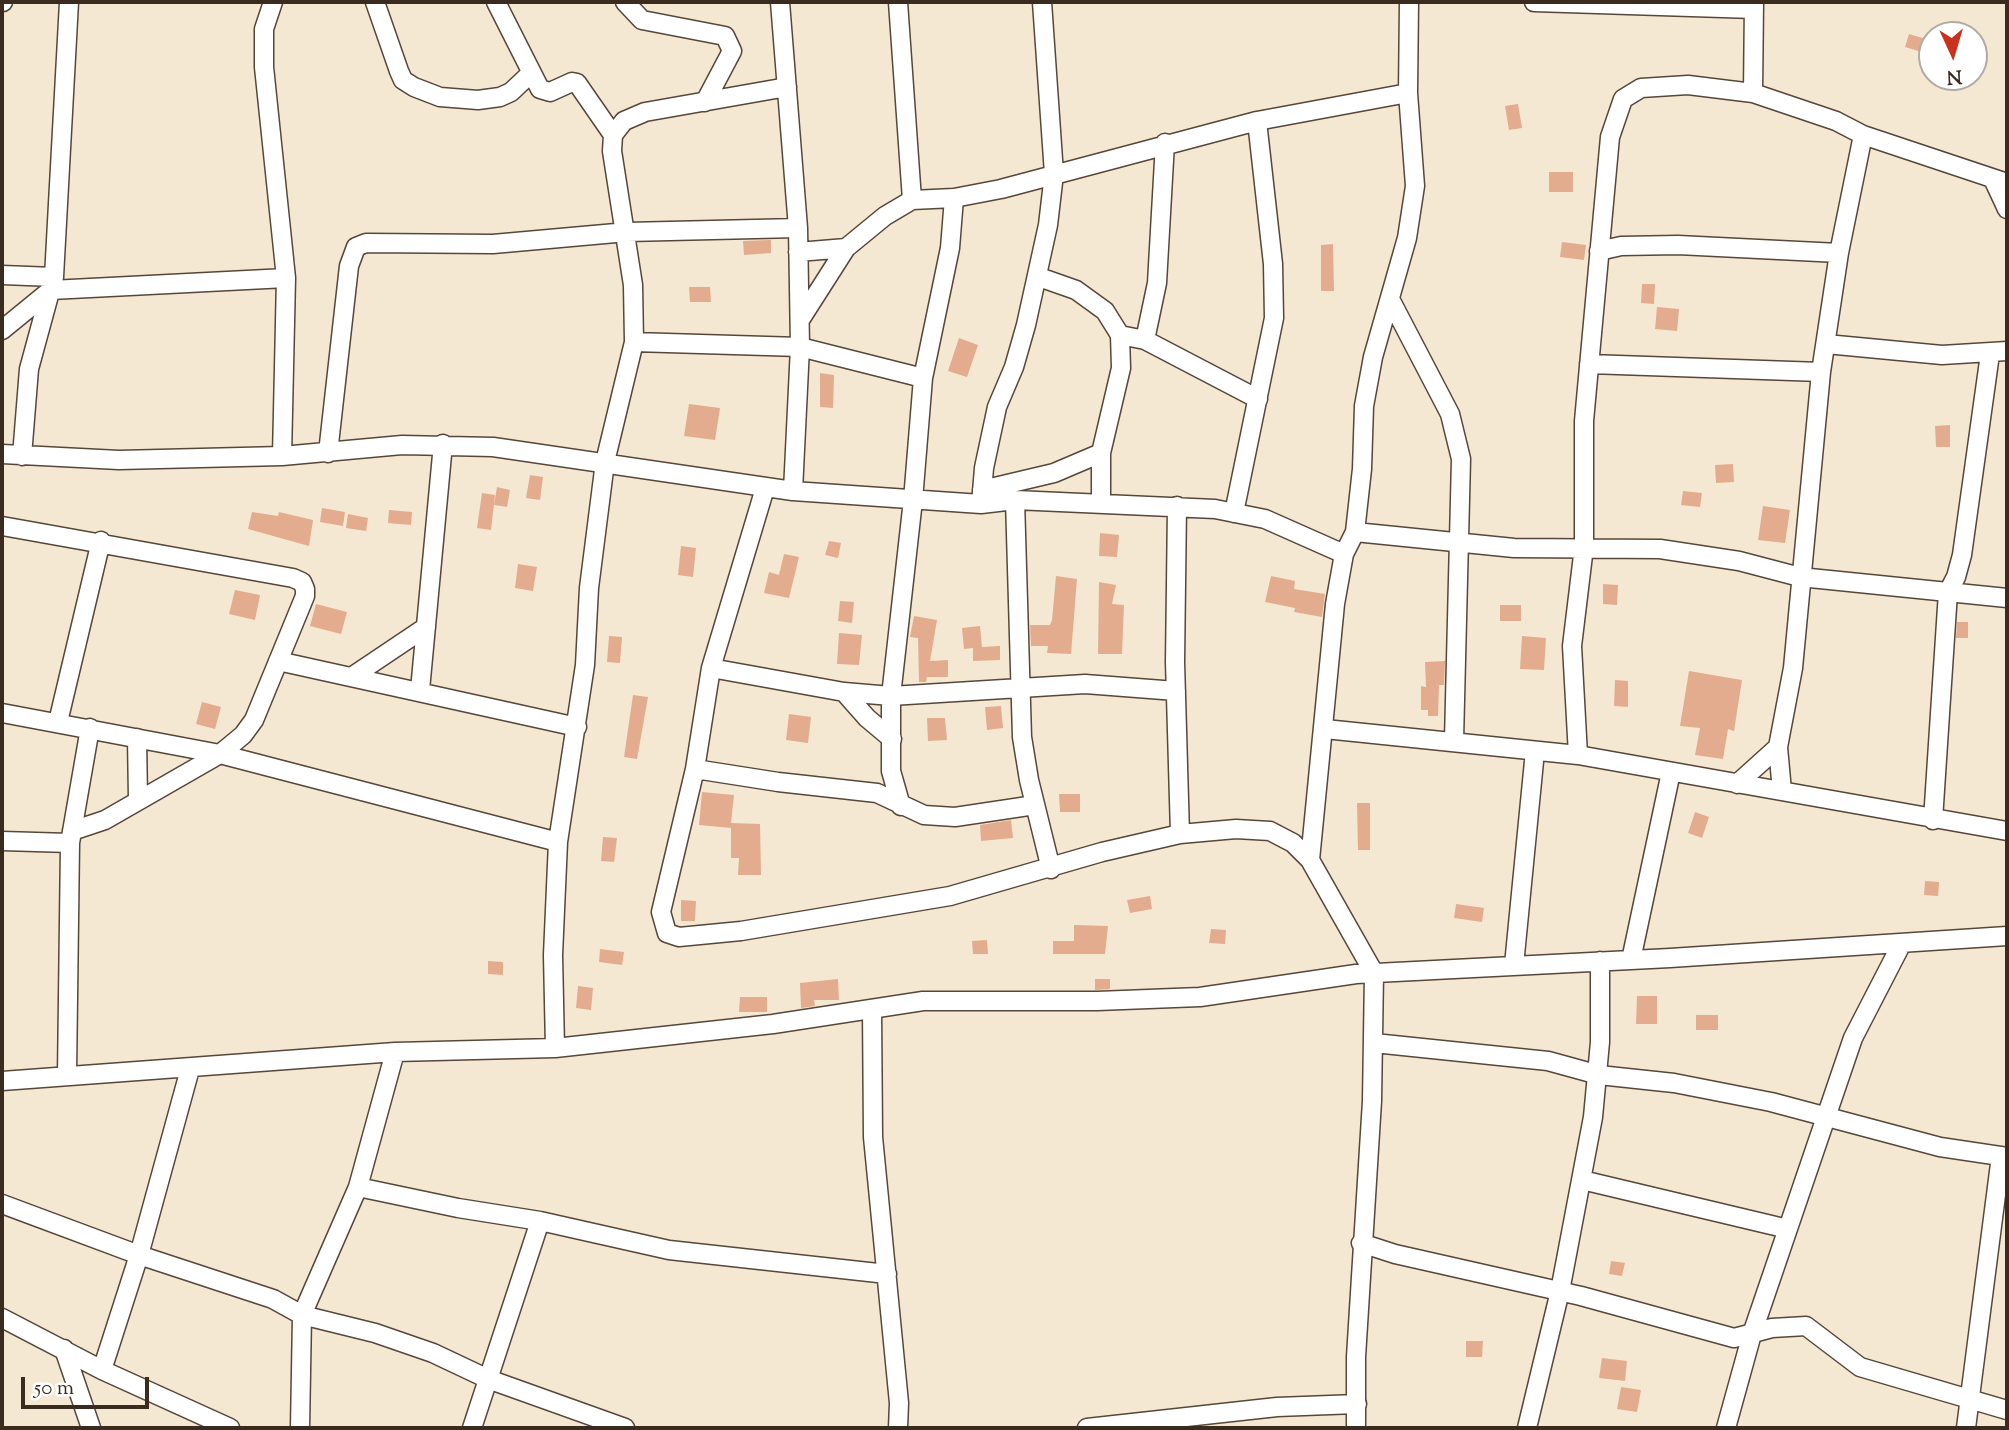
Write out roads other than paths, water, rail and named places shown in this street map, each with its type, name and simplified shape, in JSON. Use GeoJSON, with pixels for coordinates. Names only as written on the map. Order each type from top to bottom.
{"type":"FeatureCollection","features":[{"type":"Feature","properties":{"kind":"street"},"geometry":{"type":"LineString","coordinates":[[22,456],[29,369],[52,284],[69,2]]}},
{"type":"Feature","properties":{"kind":"street"},"geometry":{"type":"LineString","coordinates":[[273,2],[264,29],[264,66],[286,278],[282,456]]}},
{"type":"Feature","properties":{"kind":"street"},"geometry":{"type":"LineString","coordinates":[[375,2],[399,71],[404,80],[414,87],[440,97],[478,100],[500,97],[530,74]]}},
{"type":"Feature","properties":{"kind":"street"},"geometry":{"type":"LineString","coordinates":[[496,2],[530,74],[544,92],[572,82],[577,83],[613,135]]}},
{"type":"Feature","properties":{"kind":"street"},"geometry":{"type":"LineString","coordinates":[[625,2],[642,20],[725,36],[732,51],[705,102]]}},
{"type":"Feature","properties":{"kind":"street"},"geometry":{"type":"LineString","coordinates":[[779,2],[798,228],[800,347],[793,491]]}},
{"type":"Feature","properties":{"kind":"street"},"geometry":{"type":"LineString","coordinates":[[898,2],[912,200]]}},
{"type":"Feature","properties":{"kind":"street"},"geometry":{"type":"LineString","coordinates":[[981,497],[997,407],[1014,367],[1039,277],[1054,174],[1042,2]]}},
{"type":"Feature","properties":{"kind":"street"},"geometry":{"type":"LineString","coordinates":[[1310,860],[1325,729],[1335,604],[1344,554],[1355,532],[1364,406],[1373,356],[1407,238],[1415,186],[1408,93],[1409,2]]}},
{"type":"Feature","properties":{"kind":"street"},"geometry":{"type":"LineString","coordinates":[[1534,2],[1754,5],[1753,93]]}},
{"type":"Feature","properties":{"kind":"street"},"geometry":{"type":"LineString","coordinates":[[1578,755],[1572,646],[1584,547],[1584,421],[1610,137],[1623,99],[1641,88],[1688,85],[1753,93],[1836,121],[1863,135],[2000,181],[2007,209]]}},
{"type":"Feature","properties":{"kind":"street"},"geometry":{"type":"LineString","coordinates":[[555,1048],[553,955],[558,842],[577,727],[605,462],[635,342],[633,285],[627,232],[612,151],[613,135],[624,121],[645,112],[787,87]]}},
{"type":"Feature","properties":{"kind":"street"},"geometry":{"type":"LineString","coordinates":[[800,320],[846,248],[885,216],[912,200],[954,198],[1257,121],[1408,93]]}},
{"type":"Feature","properties":{"kind":"street"},"geometry":{"type":"LineString","coordinates":[[1234,513],[1274,318],[1273,264],[1257,121]]}},
{"type":"Feature","properties":{"kind":"street"},"geometry":{"type":"LineString","coordinates":[[1782,791],[1777,747],[1793,668],[1821,372],[1839,253],[1863,135]]}},
{"type":"Feature","properties":{"kind":"street"},"geometry":{"type":"LineString","coordinates":[[1145,340],[1158,270],[1165,143]]}},
{"type":"Feature","properties":{"kind":"street"},"geometry":{"type":"LineString","coordinates":[[901,806],[891,771],[891,696],[913,500],[923,377],[950,248],[954,198]]}},
{"type":"Feature","properties":{"kind":"street"},"geometry":{"type":"LineString","coordinates":[[328,453],[349,265],[356,247],[366,243],[493,244],[627,232],[798,228]]}},
{"type":"Feature","properties":{"kind":"street"},"geometry":{"type":"LineString","coordinates":[[1599,251],[1645,245],[1839,253]]}},
{"type":"Feature","properties":{"kind":"street"},"geometry":{"type":"LineString","coordinates":[[798,252],[846,248]]}},
{"type":"Feature","properties":{"kind":"street"},"geometry":{"type":"LineString","coordinates":[[2,275],[52,284],[286,278]]}},
{"type":"Feature","properties":{"kind":"street"},"geometry":{"type":"LineString","coordinates":[[1039,277],[1076,290],[1105,311],[1120,335],[1121,368],[1101,453],[1101,503]]}},
{"type":"Feature","properties":{"kind":"street"},"geometry":{"type":"LineString","coordinates":[[2,330],[52,284]]}},
{"type":"Feature","properties":{"kind":"street"},"geometry":{"type":"LineString","coordinates":[[1390,299],[1450,414],[1461,459],[1454,740]]}},
{"type":"Feature","properties":{"kind":"street"},"geometry":{"type":"LineString","coordinates":[[1120,335],[1145,340],[1258,399]]}},
{"type":"Feature","properties":{"kind":"street"},"geometry":{"type":"LineString","coordinates":[[635,342],[800,347],[923,377]]}},
{"type":"Feature","properties":{"kind":"street"},"geometry":{"type":"LineString","coordinates":[[1826,344],[1897,353],[1999,352],[1962,555],[1956,577],[1948,592],[1933,820]]}},
{"type":"Feature","properties":{"kind":"street"},"geometry":{"type":"LineString","coordinates":[[1589,364],[1821,372]]}},
{"type":"Feature","properties":{"kind":"street"},"geometry":{"type":"LineString","coordinates":[[420,690],[443,444]]}},
{"type":"Feature","properties":{"kind":"street"},"geometry":{"type":"LineString","coordinates":[[2,454],[118,460],[282,456],[402,445],[494,447],[793,491],[913,500],[981,497],[1177,506],[1234,513],[1265,519],[1344,554]]}},
{"type":"Feature","properties":{"kind":"street"},"geometry":{"type":"LineString","coordinates":[[981,497],[1054,473],[1101,453]]}},
{"type":"Feature","properties":{"kind":"street"},"geometry":{"type":"LineString","coordinates":[[765,488],[711,668],[695,769],[661,912],[667,933],[679,937],[741,932],[950,896],[1051,869],[1102,852],[1180,834],[1236,829],[1270,831],[1293,843],[1310,860],[1374,974],[1374,1043],[1361,1243],[1356,1428]]}},
{"type":"Feature","properties":{"kind":"street"},"geometry":{"type":"LineString","coordinates":[[1015,500],[1022,737],[1051,869]]}},
{"type":"Feature","properties":{"kind":"street"},"geometry":{"type":"LineString","coordinates":[[1177,506],[1175,691],[1180,834]]}},
{"type":"Feature","properties":{"kind":"street"},"geometry":{"type":"LineString","coordinates":[[2,526],[101,541],[293,578],[302,582],[306,596],[254,720],[243,735],[220,754],[71,837],[2,841]]}},
{"type":"Feature","properties":{"kind":"street"},"geometry":{"type":"LineString","coordinates":[[1355,532],[1514,548],[1660,549],[1697,554],[1800,577],[2007,598]]}},
{"type":"Feature","properties":{"kind":"street"},"geometry":{"type":"LineString","coordinates":[[58,722],[101,541]]}},
{"type":"Feature","properties":{"kind":"street"},"geometry":{"type":"LineString","coordinates":[[353,677],[426,627]]}},
{"type":"Feature","properties":{"kind":"street"},"geometry":{"type":"LineString","coordinates":[[393,684],[424,657]]}},
{"type":"Feature","properties":{"kind":"street"},"geometry":{"type":"LineString","coordinates":[[278,661],[393,684],[577,727]]}},
{"type":"Feature","properties":{"kind":"street"},"geometry":{"type":"LineString","coordinates":[[711,668],[844,692],[891,696],[1085,684],[1175,691]]}},
{"type":"Feature","properties":{"kind":"street"},"geometry":{"type":"LineString","coordinates":[[844,692],[867,718],[892,739]]}},
{"type":"Feature","properties":{"kind":"street"},"geometry":{"type":"LineString","coordinates":[[2,713],[220,754],[558,842]]}},
{"type":"Feature","properties":{"kind":"street"},"geometry":{"type":"LineString","coordinates":[[67,1074],[71,837],[90,728]]}},
{"type":"Feature","properties":{"kind":"street"},"geometry":{"type":"LineString","coordinates":[[1325,729],[1454,740],[1578,755],[2007,831]]}},
{"type":"Feature","properties":{"kind":"street"},"geometry":{"type":"LineString","coordinates":[[137,738],[138,799]]}},
{"type":"Feature","properties":{"kind":"street"},"geometry":{"type":"LineString","coordinates":[[1737,784],[1777,747]]}},
{"type":"Feature","properties":{"kind":"street"},"geometry":{"type":"LineString","coordinates":[[1514,965],[1535,751]]}},
{"type":"Feature","properties":{"kind":"street"},"geometry":{"type":"LineString","coordinates":[[695,769],[877,793],[924,815],[955,817],[1035,805]]}},
{"type":"Feature","properties":{"kind":"street"},"geometry":{"type":"LineString","coordinates":[[877,793],[891,771]]}},
{"type":"Feature","properties":{"kind":"street"},"geometry":{"type":"LineString","coordinates":[[1630,960],[1671,772]]}},
{"type":"Feature","properties":{"kind":"street"},"geometry":{"type":"LineString","coordinates":[[2,1081],[67,1074],[190,1069],[395,1052],[555,1048],[773,1024],[923,1001],[1097,1001],[1200,997],[1374,974],[2007,936]]}},
{"type":"Feature","properties":{"kind":"street"},"geometry":{"type":"LineString","coordinates":[[1726,1428],[1752,1334],[1853,1038],[1902,943]]}},
{"type":"Feature","properties":{"kind":"street"},"geometry":{"type":"LineString","coordinates":[[1527,1428],[1583,1180],[1599,1075],[1600,961]]}},
{"type":"Feature","properties":{"kind":"street"},"geometry":{"type":"LineString","coordinates":[[872,1009],[873,1137],[899,1403],[898,1428]]}},
{"type":"Feature","properties":{"kind":"street"},"geometry":{"type":"LineString","coordinates":[[1374,1043],[1548,1062],[1599,1075],[1686,1086],[1826,1117],[1914,1141],[2004,1157],[1966,1428]]}},
{"type":"Feature","properties":{"kind":"street"},"geometry":{"type":"LineString","coordinates":[[300,1428],[303,1315],[358,1187],[395,1052]]}},
{"type":"Feature","properties":{"kind":"street"},"geometry":{"type":"LineString","coordinates":[[102,1370],[139,1255],[190,1069]]}},
{"type":"Feature","properties":{"kind":"street"},"geometry":{"type":"LineString","coordinates":[[1583,1180],[1788,1229]]}},
{"type":"Feature","properties":{"kind":"street"},"geometry":{"type":"LineString","coordinates":[[358,1187],[457,1208],[540,1221],[669,1250],[887,1274]]}},
{"type":"Feature","properties":{"kind":"street"},"geometry":{"type":"LineString","coordinates":[[2,1204],[139,1255],[273,1299],[303,1315],[410,1345],[488,1380],[625,1428]]}},
{"type":"Feature","properties":{"kind":"street"},"geometry":{"type":"LineString","coordinates":[[472,1428],[540,1221]]}},
{"type":"Feature","properties":{"kind":"street"},"geometry":{"type":"LineString","coordinates":[[1361,1243],[1395,1254],[1560,1291],[1734,1338],[1782,1326],[1806,1326],[1860,1367],[2007,1410]]}},
{"type":"Feature","properties":{"kind":"street"},"geometry":{"type":"LineString","coordinates":[[2,1318],[102,1370],[230,1428]]}},
{"type":"Feature","properties":{"kind":"street"},"geometry":{"type":"LineString","coordinates":[[64,1349],[91,1428]]}},
{"type":"Feature","properties":{"kind":"street"},"geometry":{"type":"LineString","coordinates":[[1087,1428],[1208,1422],[1277,1407],[1357,1404]]}}]}
